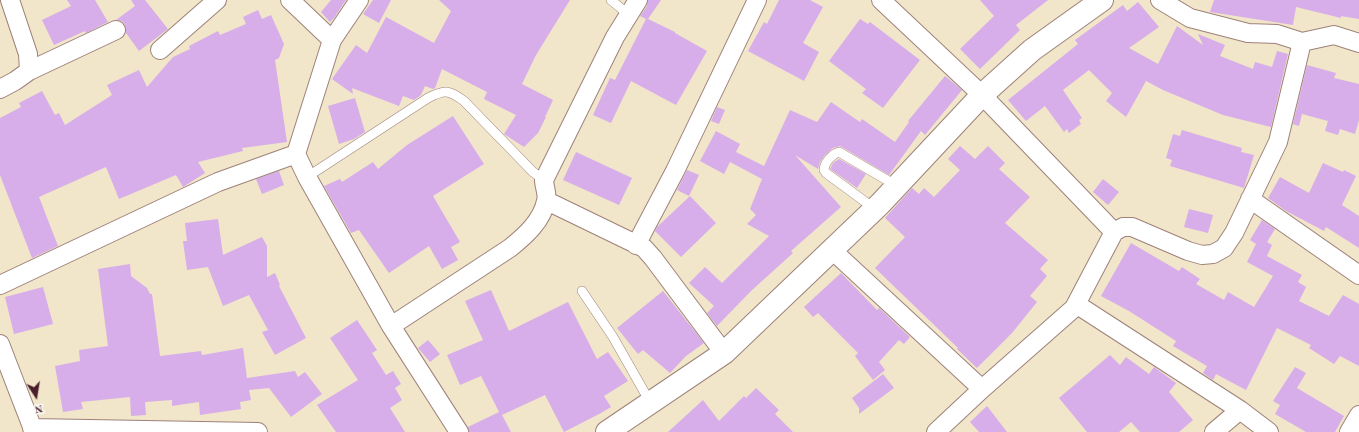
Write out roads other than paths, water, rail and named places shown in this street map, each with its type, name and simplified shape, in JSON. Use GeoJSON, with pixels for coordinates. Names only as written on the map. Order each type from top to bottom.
{"type":"FeatureCollection","features":[{"type":"Feature","properties":{"kind":"street"},"geometry":{"type":"LineString","coordinates":[[10,0],[28,54],[28,71]]}},
{"type":"Feature","properties":{"kind":"street"},"geometry":{"type":"LineString","coordinates":[[160,50],[217,0]]}},
{"type":"Feature","properties":{"kind":"street"},"geometry":{"type":"LineString","coordinates":[[290,0],[332,40]]}},
{"type":"Feature","properties":{"kind":"street"},"geometry":{"type":"LineString","coordinates":[[359,0],[332,40],[296,154],[307,177],[391,326],[459,432]]}},
{"type":"Feature","properties":{"kind":"street"},"geometry":{"type":"LineString","coordinates":[[636,245],[675,171],[757,0]]}},
{"type":"Feature","properties":{"kind":"street"},"geometry":{"type":"LineString","coordinates":[[881,0],[982,95],[1114,232]]}},
{"type":"Feature","properties":{"kind":"street"},"geometry":{"type":"LineString","coordinates":[[617,429],[650,402],[724,353],[875,209],[982,95],[1032,50],[1102,0]]}},
{"type":"Feature","properties":{"kind":"street"},"geometry":{"type":"LineString","coordinates":[[1160,0],[1190,18],[1248,33],[1277,34],[1302,42],[1334,35],[1359,43]]}},
{"type":"Feature","properties":{"kind":"street"},"geometry":{"type":"LineString","coordinates":[[391,326],[510,248],[526,234],[540,218],[547,200],[544,180],[615,37],[633,7]]}},
{"type":"Feature","properties":{"kind":"street"},"geometry":{"type":"LineString","coordinates":[[0,89],[15,82],[28,71],[116,30]]}},
{"type":"Feature","properties":{"kind":"street"},"geometry":{"type":"LineString","coordinates":[[936,432],[982,389],[1074,308],[1114,232],[1123,228],[1132,227],[1188,251],[1202,255],[1213,254],[1224,248],[1234,233],[1278,142],[1302,42]]}},
{"type":"Feature","properties":{"kind":"street"},"geometry":{"type":"LineString","coordinates":[[0,285],[218,182],[296,154]]}},
{"type":"Feature","properties":{"kind":"street"},"geometry":{"type":"LineString","coordinates":[[1250,199],[1359,275]]}},
{"type":"Feature","properties":{"kind":"street"},"geometry":{"type":"LineString","coordinates":[[547,200],[644,248],[724,353]]}},
{"type":"Feature","properties":{"kind":"street"},"geometry":{"type":"LineString","coordinates":[[832,250],[982,389]]}},
{"type":"Feature","properties":{"kind":"street"},"geometry":{"type":"LineString","coordinates":[[1076,304],[1240,410],[1268,432]]}},
{"type":"Feature","properties":{"kind":"street"},"geometry":{"type":"LineString","coordinates":[[0,344],[33,430],[258,432]]}},
{"type":"Feature","properties":{"kind":"street"},"geometry":{"type":"LineString","coordinates":[[1214,432],[1240,410]]}},
{"type":"Feature","properties":{"kind":"street"},"geometry":{"type":"LineString","coordinates":[[1349,432],[1359,415]]}},
{"type":"Feature","properties":{"kind":"lane"},"geometry":{"type":"LineString","coordinates":[[611,0],[633,7]]}},
{"type":"Feature","properties":{"kind":"lane"},"geometry":{"type":"LineString","coordinates":[[307,177],[428,98],[445,91],[453,93],[464,101],[532,172],[544,180]]}},
{"type":"Feature","properties":{"kind":"lane"},"geometry":{"type":"LineString","coordinates":[[875,209],[826,173],[824,166],[833,154],[839,152],[897,186]]}},
{"type":"Feature","properties":{"kind":"lane"},"geometry":{"type":"LineString","coordinates":[[582,291],[613,337],[650,402]]}}]}
